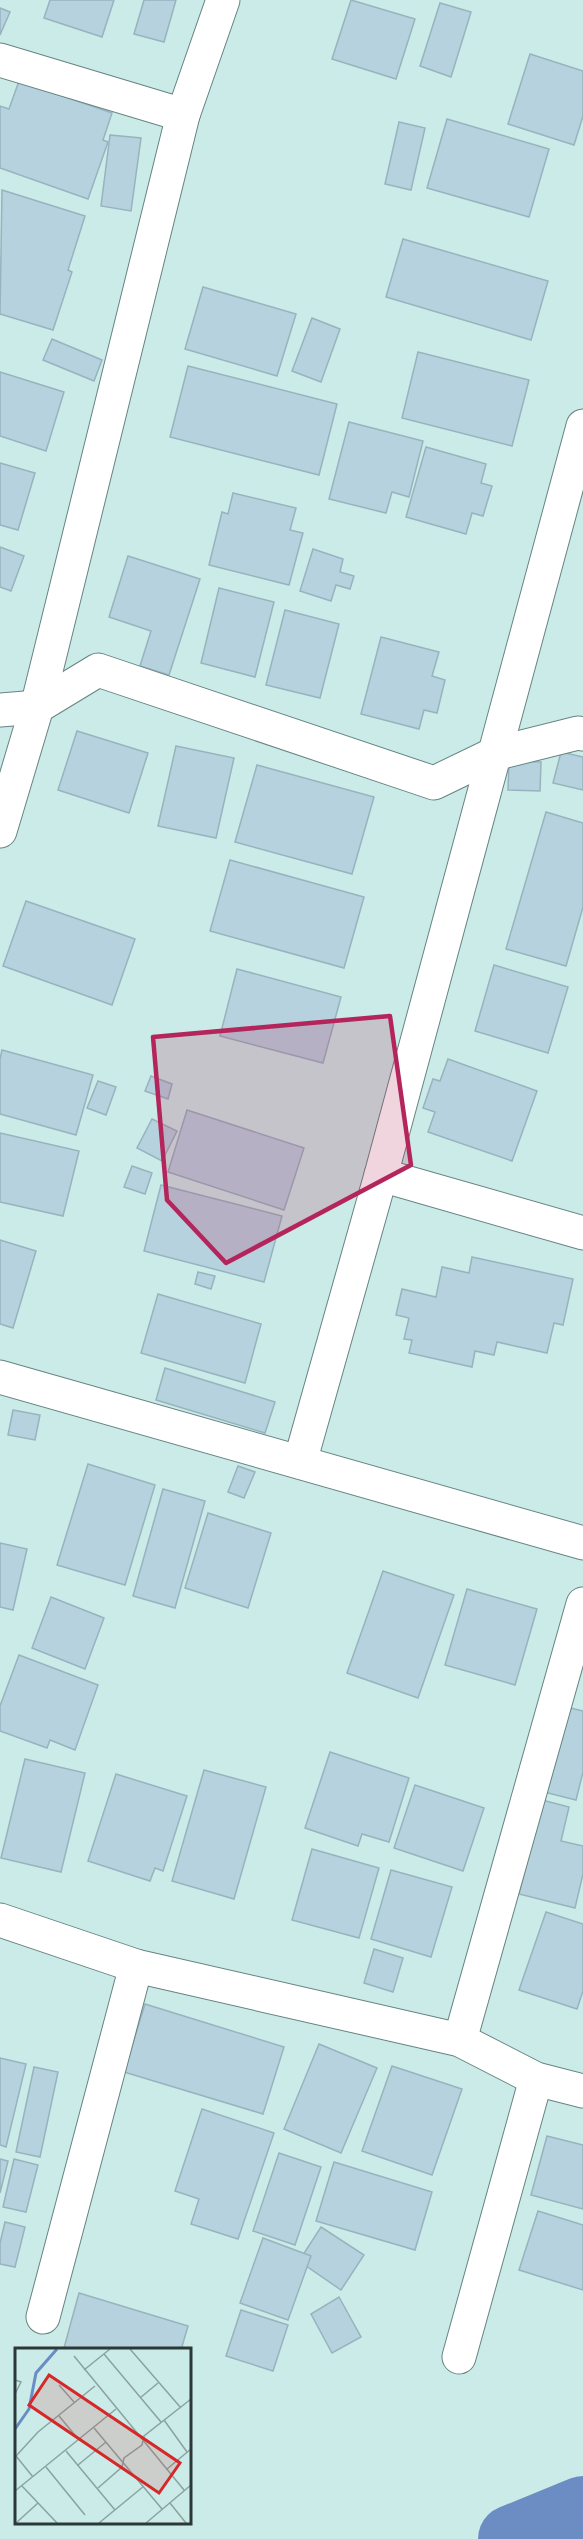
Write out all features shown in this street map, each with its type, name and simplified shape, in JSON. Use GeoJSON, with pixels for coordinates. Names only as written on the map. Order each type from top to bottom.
{"type":"FeatureCollection","features":[{"type":"Feature","properties":{"kind":"street"},"geometry":{"type":"LineString","coordinates":[[0,831],[37,707],[183,115],[223,0]]}},
{"type":"Feature","properties":{"kind":"street"},"geometry":{"type":"LineString","coordinates":[[0,60],[183,115]]}},
{"type":"Feature","properties":{"kind":"street"},"geometry":{"type":"LineString","coordinates":[[300,1461],[381,1175],[583,426]]}},
{"type":"Feature","properties":{"kind":"street"},"geometry":{"type":"LineString","coordinates":[[0,710],[37,707],[98,670],[434,783],[494,754],[578,733],[583,734]]}},
{"type":"Feature","properties":{"kind":"street"},"geometry":{"type":"LineString","coordinates":[[381,1175],[583,1233]]}},
{"type":"Feature","properties":{"kind":"street"},"geometry":{"type":"LineString","coordinates":[[0,1377],[583,1543]]}},
{"type":"Feature","properties":{"kind":"street"},"geometry":{"type":"LineString","coordinates":[[460,2040],[583,1604]]}},
{"type":"Feature","properties":{"kind":"street"},"geometry":{"type":"LineString","coordinates":[[0,1920],[136,1966],[460,2040],[536,2079],[583,2091]]}},
{"type":"Feature","properties":{"kind":"street"},"geometry":{"type":"LineString","coordinates":[[43,2317],[136,1966]]}},
{"type":"Feature","properties":{"kind":"street"},"geometry":{"type":"LineString","coordinates":[[459,2357],[536,2079]]}},
{"type":"Feature","properties":{"kind":"highlighted area"},"geometry":{"type":"Polygon","coordinates":[[[390,1016],[411,1165],[226,1263],[167,1200],[153,1037],[390,1016]]]}},
{"type":"Feature","properties":{"kind":"building"},"geometry":{"type":"Polygon","coordinates":[[[50,0],[114,0],[102,37],[44,18],[50,0]]]}},
{"type":"Feature","properties":{"kind":"building"},"geometry":{"type":"Polygon","coordinates":[[[144,0],[176,0],[164,42],[134,34],[144,0]]]}},
{"type":"Feature","properties":{"kind":"building"},"geometry":{"type":"Polygon","coordinates":[[[351,0],[415,19],[396,79],[332,59],[351,0]]]}},
{"type":"Feature","properties":{"kind":"building"},"geometry":{"type":"Polygon","coordinates":[[[440,3],[471,12],[451,77],[420,66],[440,3]]]}},
{"type":"Feature","properties":{"kind":"building"},"geometry":{"type":"Polygon","coordinates":[[[0,8],[10,12],[0,35],[0,8]]]}},
{"type":"Feature","properties":{"kind":"building"},"geometry":{"type":"Polygon","coordinates":[[[530,54],[583,71],[583,116],[574,145],[508,124],[530,54]]]}},
{"type":"Feature","properties":{"kind":"building"},"geometry":{"type":"Polygon","coordinates":[[[19,81],[112,113],[103,140],[108,142],[88,199],[0,168],[0,106],[9,109],[19,81]]]}},
{"type":"Feature","properties":{"kind":"building"},"geometry":{"type":"Polygon","coordinates":[[[447,119],[549,149],[529,217],[427,188],[447,119]]]}},
{"type":"Feature","properties":{"kind":"building"},"geometry":{"type":"Polygon","coordinates":[[[399,122],[425,128],[411,190],[385,184],[399,122]]]}},
{"type":"Feature","properties":{"kind":"building"},"geometry":{"type":"Polygon","coordinates":[[[110,135],[141,138],[131,211],[101,206],[110,135]]]}},
{"type":"Feature","properties":{"kind":"building"},"geometry":{"type":"Polygon","coordinates":[[[2,190],[85,216],[68,270],[72,272],[53,330],[0,314],[2,190]]]}},
{"type":"Feature","properties":{"kind":"building"},"geometry":{"type":"Polygon","coordinates":[[[403,239],[548,281],[531,340],[386,297],[403,239]]]}},
{"type":"Feature","properties":{"kind":"building"},"geometry":{"type":"Polygon","coordinates":[[[203,287],[296,314],[277,376],[185,349],[203,287]]]}},
{"type":"Feature","properties":{"kind":"building"},"geometry":{"type":"Polygon","coordinates":[[[312,318],[340,329],[321,382],[292,371],[312,318]]]}},
{"type":"Feature","properties":{"kind":"building"},"geometry":{"type":"Polygon","coordinates":[[[52,339],[102,360],[94,381],[43,360],[52,339]]]}},
{"type":"Feature","properties":{"kind":"building"},"geometry":{"type":"Polygon","coordinates":[[[418,352],[529,380],[512,446],[402,418],[418,352]]]}},
{"type":"Feature","properties":{"kind":"building"},"geometry":{"type":"Polygon","coordinates":[[[188,366],[337,404],[319,475],[170,437],[188,366]]]}},
{"type":"Feature","properties":{"kind":"building"},"geometry":{"type":"Polygon","coordinates":[[[0,372],[64,392],[46,451],[0,436],[0,372]]]}},
{"type":"Feature","properties":{"kind":"building"},"geometry":{"type":"Polygon","coordinates":[[[349,422],[423,441],[409,497],[392,492],[386,513],[329,499],[349,422]]]}},
{"type":"Feature","properties":{"kind":"building"},"geometry":{"type":"Polygon","coordinates":[[[426,447],[486,464],[481,483],[492,486],[483,516],[472,513],[466,534],[406,517],[426,447]]]}},
{"type":"Feature","properties":{"kind":"building"},"geometry":{"type":"Polygon","coordinates":[[[0,463],[35,473],[18,530],[0,525],[0,463]]]}},
{"type":"Feature","properties":{"kind":"building"},"geometry":{"type":"Polygon","coordinates":[[[233,493],[296,508],[290,530],[303,533],[289,585],[209,565],[222,512],[228,514],[233,493]]]}},
{"type":"Feature","properties":{"kind":"building"},"geometry":{"type":"Polygon","coordinates":[[[0,547],[24,556],[11,591],[0,587],[0,547]]]}},
{"type":"Feature","properties":{"kind":"building"},"geometry":{"type":"Polygon","coordinates":[[[313,549],[343,559],[340,572],[354,576],[350,589],[336,585],[331,601],[300,591],[313,549]]]}},
{"type":"Feature","properties":{"kind":"building"},"geometry":{"type":"Polygon","coordinates":[[[128,556],[200,579],[169,675],[140,666],[151,631],[109,617],[128,556]]]}},
{"type":"Feature","properties":{"kind":"building"},"geometry":{"type":"Polygon","coordinates":[[[219,588],[274,602],[255,677],[201,663],[219,588]]]}},
{"type":"Feature","properties":{"kind":"building"},"geometry":{"type":"Polygon","coordinates":[[[285,610],[339,624],[320,698],[266,685],[285,610]]]}},
{"type":"Feature","properties":{"kind":"building"},"geometry":{"type":"Polygon","coordinates":[[[381,637],[439,652],[432,676],[445,680],[437,713],[424,710],[419,729],[361,714],[381,637]]]}},
{"type":"Feature","properties":{"kind":"building"},"geometry":{"type":"Polygon","coordinates":[[[77,731],[148,753],[129,813],[58,790],[77,731]]]}},
{"type":"Feature","properties":{"kind":"building"},"geometry":{"type":"Polygon","coordinates":[[[176,746],[234,758],[216,838],[158,826],[176,746]]]}},
{"type":"Feature","properties":{"kind":"building"},"geometry":{"type":"Polygon","coordinates":[[[561,752],[583,757],[583,790],[553,783],[561,752]]]}},
{"type":"Feature","properties":{"kind":"building"},"geometry":{"type":"Polygon","coordinates":[[[509,761],[541,762],[540,791],[508,790],[509,761]]]}},
{"type":"Feature","properties":{"kind":"building"},"geometry":{"type":"Polygon","coordinates":[[[257,765],[374,797],[352,874],[235,842],[257,765]]]}},
{"type":"Feature","properties":{"kind":"building"},"geometry":{"type":"Polygon","coordinates":[[[546,812],[583,823],[583,907],[566,966],[506,949],[546,812]]]}},
{"type":"Feature","properties":{"kind":"building"},"geometry":{"type":"Polygon","coordinates":[[[230,860],[364,897],[344,968],[210,931],[230,860]]]}},
{"type":"Feature","properties":{"kind":"building"},"geometry":{"type":"Polygon","coordinates":[[[26,901],[135,939],[112,1005],[3,966],[26,901]]]}},
{"type":"Feature","properties":{"kind":"building"},"geometry":{"type":"Polygon","coordinates":[[[494,965],[568,987],[548,1053],[475,1031],[494,965]]]}},
{"type":"Feature","properties":{"kind":"building"},"geometry":{"type":"Polygon","coordinates":[[[237,969],[341,997],[323,1063],[220,1036],[237,969]]]}},
{"type":"Feature","properties":{"kind":"building"},"geometry":{"type":"Polygon","coordinates":[[[2,1050],[93,1075],[76,1135],[0,1114],[2,1050]]]}},
{"type":"Feature","properties":{"kind":"building"},"geometry":{"type":"Polygon","coordinates":[[[448,1059],[537,1091],[512,1161],[428,1132],[435,1112],[423,1108],[433,1079],[440,1081],[448,1059]]]}},
{"type":"Feature","properties":{"kind":"building"},"geometry":{"type":"Polygon","coordinates":[[[151,1076],[172,1084],[168,1099],[145,1091],[151,1076]]]}},
{"type":"Feature","properties":{"kind":"building"},"geometry":{"type":"Polygon","coordinates":[[[98,1081],[116,1087],[106,1115],[87,1108],[98,1081]]]}},
{"type":"Feature","properties":{"kind":"building"},"geometry":{"type":"Polygon","coordinates":[[[187,1110],[304,1148],[284,1210],[168,1172],[187,1110]]]}},
{"type":"Feature","properties":{"kind":"building"},"geometry":{"type":"Polygon","coordinates":[[[152,1119],[177,1131],[162,1161],[137,1148],[152,1119]]]}},
{"type":"Feature","properties":{"kind":"building"},"geometry":{"type":"Polygon","coordinates":[[[0,1133],[79,1151],[63,1216],[0,1202],[0,1133]]]}},
{"type":"Feature","properties":{"kind":"building"},"geometry":{"type":"Polygon","coordinates":[[[132,1166],[152,1173],[145,1194],[124,1187],[132,1166]]]}},
{"type":"Feature","properties":{"kind":"building"},"geometry":{"type":"Polygon","coordinates":[[[161,1185],[282,1216],[264,1282],[144,1251],[161,1185]]]}},
{"type":"Feature","properties":{"kind":"building"},"geometry":{"type":"Polygon","coordinates":[[[0,1240],[36,1251],[13,1328],[0,1324],[0,1240]]]}},
{"type":"Feature","properties":{"kind":"building"},"geometry":{"type":"Polygon","coordinates":[[[472,1257],[573,1279],[563,1325],[554,1323],[547,1353],[497,1342],[494,1355],[475,1351],[472,1367],[409,1353],[412,1340],[404,1339],[409,1318],[396,1315],[402,1289],[436,1297],[442,1267],[469,1273],[472,1257]]]}},
{"type":"Feature","properties":{"kind":"building"},"geometry":{"type":"Polygon","coordinates":[[[198,1272],[215,1276],[211,1289],[195,1284],[198,1272]]]}},
{"type":"Feature","properties":{"kind":"building"},"geometry":{"type":"Polygon","coordinates":[[[158,1294],[261,1324],[245,1383],[141,1353],[158,1294]]]}},
{"type":"Feature","properties":{"kind":"building"},"geometry":{"type":"Polygon","coordinates":[[[165,1368],[275,1402],[265,1433],[156,1400],[165,1368]]]}},
{"type":"Feature","properties":{"kind":"building"},"geometry":{"type":"Polygon","coordinates":[[[13,1410],[40,1415],[35,1440],[8,1435],[13,1410]]]}},
{"type":"Feature","properties":{"kind":"building"},"geometry":{"type":"Polygon","coordinates":[[[88,1464],[155,1485],[125,1585],[57,1565],[88,1464]]]}},
{"type":"Feature","properties":{"kind":"building"},"geometry":{"type":"Polygon","coordinates":[[[238,1466],[255,1472],[244,1498],[228,1492],[238,1466]]]}},
{"type":"Feature","properties":{"kind":"building"},"geometry":{"type":"Polygon","coordinates":[[[163,1489],[205,1501],[175,1608],[133,1596],[163,1489]]]}},
{"type":"Feature","properties":{"kind":"building"},"geometry":{"type":"Polygon","coordinates":[[[208,1513],[271,1533],[248,1608],[185,1588],[208,1513]]]}},
{"type":"Feature","properties":{"kind":"building"},"geometry":{"type":"Polygon","coordinates":[[[0,1543],[27,1549],[13,1610],[0,1607],[0,1543]]]}},
{"type":"Feature","properties":{"kind":"building"},"geometry":{"type":"Polygon","coordinates":[[[383,1571],[454,1595],[418,1698],[347,1673],[383,1571]]]}},
{"type":"Feature","properties":{"kind":"building"},"geometry":{"type":"Polygon","coordinates":[[[467,1589],[537,1609],[515,1685],[445,1665],[467,1589]]]}},
{"type":"Feature","properties":{"kind":"building"},"geometry":{"type":"Polygon","coordinates":[[[51,1597],[104,1618],[85,1669],[32,1648],[51,1597]]]}},
{"type":"Feature","properties":{"kind":"building"},"geometry":{"type":"Polygon","coordinates":[[[19,1655],[98,1685],[75,1750],[50,1740],[47,1748],[0,1731],[0,1706],[19,1655]]]}},
{"type":"Feature","properties":{"kind":"building"},"geometry":{"type":"Polygon","coordinates":[[[562,1706],[583,1711],[583,1772],[576,1800],[540,1791],[562,1706]]]}},
{"type":"Feature","properties":{"kind":"building"},"geometry":{"type":"Polygon","coordinates":[[[330,1752],[409,1778],[389,1842],[362,1834],[358,1846],[305,1828],[330,1752]]]}},
{"type":"Feature","properties":{"kind":"building"},"geometry":{"type":"Polygon","coordinates":[[[25,1759],[85,1773],[61,1872],[1,1858],[25,1759]]]}},
{"type":"Feature","properties":{"kind":"building"},"geometry":{"type":"Polygon","coordinates":[[[204,1770],[266,1787],[234,1899],[172,1881],[204,1770]]]}},
{"type":"Feature","properties":{"kind":"building"},"geometry":{"type":"Polygon","coordinates":[[[116,1774],[187,1796],[163,1871],[155,1868],[150,1881],[88,1861],[116,1774]]]}},
{"type":"Feature","properties":{"kind":"building"},"geometry":{"type":"Polygon","coordinates":[[[415,1785],[484,1808],[463,1871],[394,1848],[415,1785]]]}},
{"type":"Feature","properties":{"kind":"building"},"geometry":{"type":"Polygon","coordinates":[[[542,1800],[569,1807],[561,1841],[583,1846],[583,1874],[575,1908],[519,1894],[542,1800]]]}},
{"type":"Feature","properties":{"kind":"building"},"geometry":{"type":"Polygon","coordinates":[[[312,1849],[379,1868],[359,1938],[292,1920],[312,1849]]]}},
{"type":"Feature","properties":{"kind":"building"},"geometry":{"type":"Polygon","coordinates":[[[391,1870],[452,1887],[431,1957],[371,1939],[391,1870]]]}},
{"type":"Feature","properties":{"kind":"building"},"geometry":{"type":"Polygon","coordinates":[[[546,1912],[583,1924],[583,1991],[577,2009],[519,1990],[546,1912]]]}},
{"type":"Feature","properties":{"kind":"building"},"geometry":{"type":"Polygon","coordinates":[[[374,1949],[403,1958],[393,1992],[364,1983],[374,1949]]]}},
{"type":"Feature","properties":{"kind":"building"},"geometry":{"type":"Polygon","coordinates":[[[145,2004],[284,2047],[263,2114],[124,2072],[145,2004]]]}},
{"type":"Feature","properties":{"kind":"building"},"geometry":{"type":"Polygon","coordinates":[[[319,2044],[377,2068],[341,2153],[284,2129],[319,2044]]]}},
{"type":"Feature","properties":{"kind":"building"},"geometry":{"type":"Polygon","coordinates":[[[0,2058],[26,2064],[6,2147],[0,2145],[0,2058]]]}},
{"type":"Feature","properties":{"kind":"building"},"geometry":{"type":"Polygon","coordinates":[[[392,2066],[462,2089],[432,2175],[362,2151],[392,2066]]]}},
{"type":"Feature","properties":{"kind":"building"},"geometry":{"type":"Polygon","coordinates":[[[34,2067],[58,2072],[40,2157],[16,2152],[34,2067]]]}},
{"type":"Feature","properties":{"kind":"building"},"geometry":{"type":"Polygon","coordinates":[[[202,2109],[274,2133],[238,2239],[191,2224],[199,2199],[175,2191],[202,2109]]]}},
{"type":"Feature","properties":{"kind":"building"},"geometry":{"type":"Polygon","coordinates":[[[547,2136],[583,2145],[583,2209],[531,2195],[547,2136]]]}},
{"type":"Feature","properties":{"kind":"building"},"geometry":{"type":"Polygon","coordinates":[[[279,2153],[321,2167],[295,2245],[253,2231],[279,2153]]]}},
{"type":"Feature","properties":{"kind":"building"},"geometry":{"type":"Polygon","coordinates":[[[0,2159],[8,2161],[0,2193],[0,2159]]]}},
{"type":"Feature","properties":{"kind":"building"},"geometry":{"type":"Polygon","coordinates":[[[14,2159],[38,2165],[26,2212],[3,2207],[14,2159]]]}},
{"type":"Feature","properties":{"kind":"building"},"geometry":{"type":"Polygon","coordinates":[[[334,2162],[432,2192],[415,2250],[316,2221],[334,2162]]]}},
{"type":"Feature","properties":{"kind":"building"},"geometry":{"type":"Polygon","coordinates":[[[538,2211],[583,2225],[583,2290],[519,2270],[538,2211]]]}},
{"type":"Feature","properties":{"kind":"building"},"geometry":{"type":"Polygon","coordinates":[[[5,2222],[25,2227],[15,2267],[0,2264],[0,2243],[5,2222]]]}},
{"type":"Feature","properties":{"kind":"building"},"geometry":{"type":"Polygon","coordinates":[[[321,2227],[364,2255],[341,2290],[299,2261],[321,2227]]]}},
{"type":"Feature","properties":{"kind":"building"},"geometry":{"type":"Polygon","coordinates":[[[263,2238],[311,2256],[288,2320],[240,2303],[263,2238]]]}},
{"type":"Feature","properties":{"kind":"building"},"geometry":{"type":"Polygon","coordinates":[[[79,2293],[188,2326],[182,2348],[64,2348],[79,2293]]]}},
{"type":"Feature","properties":{"kind":"building"},"geometry":{"type":"Polygon","coordinates":[[[339,2297],[361,2337],[332,2353],[311,2314],[339,2297]]]}},
{"type":"Feature","properties":{"kind":"building"},"geometry":{"type":"Polygon","coordinates":[[[241,2310],[288,2325],[273,2371],[226,2356],[241,2310]]]}},
{"type":"Feature","properties":{"kind":"waterway"},"geometry":{"type":"LineString","coordinates":[[512,2539],[583,2510]]}}]}
